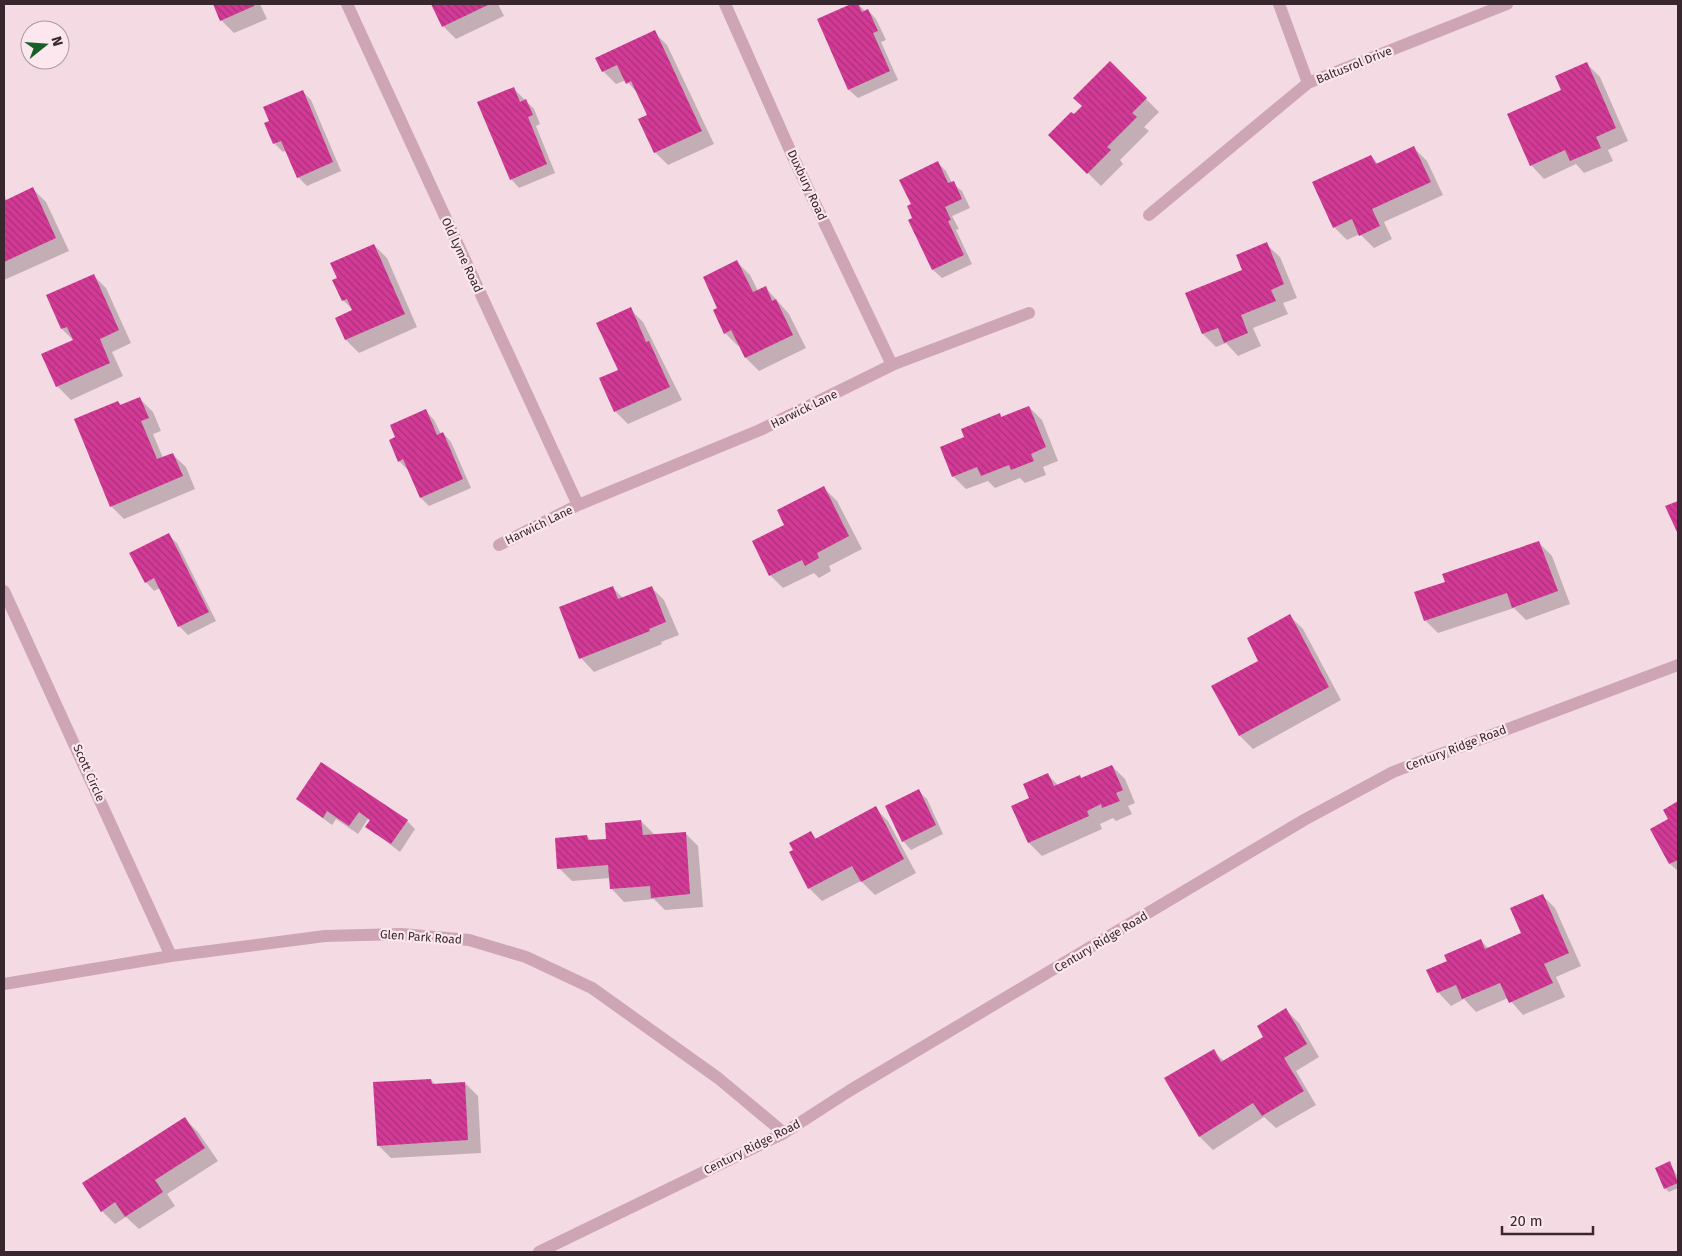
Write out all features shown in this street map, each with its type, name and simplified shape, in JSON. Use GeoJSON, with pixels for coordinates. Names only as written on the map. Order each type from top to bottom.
{"type":"FeatureCollection","features":[{"type":"Feature","properties":{"kind":"street","name":"Old Lyme Road"},"geometry":{"type":"LineString","coordinates":[[346,4],[578,505]]}},
{"type":"Feature","properties":{"kind":"street","name":"Duxbury Road"},"geometry":{"type":"LineString","coordinates":[[725,4],[793,157],[892,366]]}},
{"type":"Feature","properties":{"kind":"street"},"geometry":{"type":"LineString","coordinates":[[1279,4],[1308,83]]}},
{"type":"Feature","properties":{"kind":"street","name":"Baltusrol Drive"},"geometry":{"type":"LineString","coordinates":[[1149,214],[1308,83],[1507,4]]}},
{"type":"Feature","properties":{"kind":"street","name":"Harwick Lane"},"geometry":{"type":"LineString","coordinates":[[578,505],[760,430],[892,366],[1029,313]]}},
{"type":"Feature","properties":{"kind":"street","name":"Harwich Lane"},"geometry":{"type":"LineString","coordinates":[[499,544],[578,505]]}},
{"type":"Feature","properties":{"kind":"street","name":"Scott Circle"},"geometry":{"type":"LineString","coordinates":[[4,591],[171,956]]}},
{"type":"Feature","properties":{"kind":"street","name":"Century Ridge Road"},"geometry":{"type":"LineString","coordinates":[[539,1252],[784,1133],[849,1091],[1304,820],[1393,772],[1678,665]]}},
{"type":"Feature","properties":{"kind":"street","name":"Glen Park Road"},"geometry":{"type":"LineString","coordinates":[[4,984],[171,956],[325,936],[401,934],[469,940],[526,957],[592,988],[718,1078],[784,1133]]}},
{"type":"Feature","properties":{"kind":"building"},"geometry":{"type":"Polygon","coordinates":[[[213,4],[254,4],[254,6],[220,21],[213,4]]]}},
{"type":"Feature","properties":{"kind":"building"},"geometry":{"type":"Polygon","coordinates":[[[431,4],[490,4],[442,27],[431,4]]]}},
{"type":"Feature","properties":{"kind":"building"},"geometry":{"type":"Polygon","coordinates":[[[851,4],[858,4],[862,12],[868,9],[878,31],[873,33],[890,71],[848,90],[817,19],[851,4]]]}},
{"type":"Feature","properties":{"kind":"building"},"geometry":{"type":"Polygon","coordinates":[[[655,30],[702,131],[654,153],[638,119],[647,115],[631,81],[626,84],[617,65],[602,72],[595,58],[655,30]]]}},
{"type":"Feature","properties":{"kind":"building"},"geometry":{"type":"Polygon","coordinates":[[[1110,61],[1147,98],[1132,113],[1137,117],[1107,147],[1111,150],[1087,174],[1048,135],[1071,112],[1074,114],[1082,106],[1073,98],[1110,61]]]}},
{"type":"Feature","properties":{"kind":"building"},"geometry":{"type":"Polygon","coordinates":[[[1587,62],[1616,128],[1596,137],[1601,148],[1570,161],[1565,150],[1530,166],[1507,114],[1561,90],[1555,76],[1587,62]]]}},
{"type":"Feature","properties":{"kind":"building"},"geometry":{"type":"Polygon","coordinates":[[[514,87],[520,102],[526,99],[533,115],[528,117],[547,164],[510,180],[477,102],[514,87]]]}},
{"type":"Feature","properties":{"kind":"building"},"geometry":{"type":"Polygon","coordinates":[[[303,90],[333,162],[297,178],[281,141],[273,144],[264,123],[269,121],[263,107],[303,90]]]}},
{"type":"Feature","properties":{"kind":"building"},"geometry":{"type":"Polygon","coordinates":[[[1414,146],[1431,182],[1372,209],[1380,226],[1359,236],[1352,219],[1333,228],[1312,182],[1371,155],[1376,164],[1414,146]]]}},
{"type":"Feature","properties":{"kind":"building"},"geometry":{"type":"Polygon","coordinates":[[[938,161],[948,183],[954,181],[962,199],[945,207],[951,220],[948,221],[964,255],[932,270],[908,220],[912,218],[907,206],[911,204],[899,180],[938,161]]]}},
{"type":"Feature","properties":{"kind":"building"},"geometry":{"type":"Polygon","coordinates":[[[33,187],[56,238],[4,262],[4,201],[33,187]]]}},
{"type":"Feature","properties":{"kind":"building"},"geometry":{"type":"Polygon","coordinates":[[[1267,242],[1284,284],[1271,290],[1276,301],[1241,315],[1248,333],[1224,343],[1218,328],[1202,334],[1185,293],[1242,270],[1236,255],[1267,242]]]}},
{"type":"Feature","properties":{"kind":"building"},"geometry":{"type":"Polygon","coordinates":[[[374,244],[405,314],[345,340],[335,318],[352,310],[347,299],[342,301],[332,280],[337,278],[330,263],[374,244]]]}},
{"type":"Feature","properties":{"kind":"building"},"geometry":{"type":"Polygon","coordinates":[[[737,260],[753,292],[766,286],[772,301],[776,299],[793,335],[745,358],[731,330],[724,334],[713,310],[717,308],[703,277],[737,260]]]}},
{"type":"Feature","properties":{"kind":"building"},"geometry":{"type":"Polygon","coordinates":[[[94,274],[119,330],[100,339],[110,363],[56,387],[41,354],[73,340],[67,327],[61,329],[46,295],[94,274]]]}},
{"type":"Feature","properties":{"kind":"building"},"geometry":{"type":"Polygon","coordinates":[[[631,307],[646,342],[649,341],[670,387],[614,412],[599,378],[618,370],[596,323],[631,307]]]}},
{"type":"Feature","properties":{"kind":"building"},"geometry":{"type":"Polygon","coordinates":[[[140,397],[149,418],[141,421],[157,459],[173,453],[183,476],[110,507],[74,419],[118,401],[120,405],[140,397]]]}},
{"type":"Feature","properties":{"kind":"building"},"geometry":{"type":"Polygon","coordinates":[[[1029,406],[1046,447],[1031,454],[1034,461],[1011,470],[1009,465],[981,476],[977,467],[952,477],[940,447],[964,437],[961,429],[1000,413],[1001,417],[1029,406]]]}},
{"type":"Feature","properties":{"kind":"building"},"geometry":{"type":"Polygon","coordinates":[[[426,409],[437,435],[443,432],[463,479],[420,498],[403,459],[398,462],[389,440],[395,437],[390,425],[426,409]]]}},
{"type":"Feature","properties":{"kind":"building"},"geometry":{"type":"Polygon","coordinates":[[[824,486],[849,536],[817,553],[819,558],[805,566],[802,560],[769,576],[752,541],[784,525],[777,510],[824,486]]]}},
{"type":"Feature","properties":{"kind":"building"},"geometry":{"type":"Polygon","coordinates":[[[1678,501],[1678,531],[1677,532],[1665,506],[1678,501]]]}},
{"type":"Feature","properties":{"kind":"building"},"geometry":{"type":"Polygon","coordinates":[[[169,533],[209,612],[178,627],[154,578],[145,583],[129,553],[169,533]]]}},
{"type":"Feature","properties":{"kind":"building"},"geometry":{"type":"Polygon","coordinates":[[[1539,541],[1558,591],[1512,608],[1507,593],[1424,621],[1414,592],[1445,582],[1442,574],[1539,541]]]}},
{"type":"Feature","properties":{"kind":"building"},"geometry":{"type":"Polygon","coordinates":[[[613,586],[618,599],[652,586],[666,622],[649,629],[650,631],[579,659],[559,607],[613,586]]]}},
{"type":"Feature","properties":{"kind":"building"},"geometry":{"type":"Polygon","coordinates":[[[1290,614],[1329,687],[1239,736],[1211,686],[1258,661],[1247,638],[1290,614]]]}},
{"type":"Feature","properties":{"kind":"building"},"geometry":{"type":"Polygon","coordinates":[[[321,762],[408,820],[391,844],[365,827],[370,820],[359,812],[349,826],[327,811],[323,818],[296,799],[321,762]]]}},
{"type":"Feature","properties":{"kind":"building"},"geometry":{"type":"Polygon","coordinates":[[[1112,765],[1123,790],[1116,793],[1120,801],[1102,808],[1101,804],[1087,811],[1089,816],[1028,843],[1011,806],[1029,798],[1023,784],[1048,773],[1054,786],[1080,775],[1081,778],[1112,765]]]}},
{"type":"Feature","properties":{"kind":"building"},"geometry":{"type":"Polygon","coordinates":[[[919,789],[936,825],[902,842],[885,806],[919,789]]]}},
{"type":"Feature","properties":{"kind":"building"},"geometry":{"type":"Polygon","coordinates":[[[1678,801],[1678,860],[1669,864],[1650,829],[1668,819],[1663,810],[1678,801]]]}},
{"type":"Feature","properties":{"kind":"building"},"geometry":{"type":"Polygon","coordinates":[[[876,806],[904,859],[861,882],[852,866],[808,889],[789,852],[793,850],[789,843],[811,831],[815,839],[876,806]]]}},
{"type":"Feature","properties":{"kind":"building"},"geometry":{"type":"Polygon","coordinates":[[[641,820],[643,835],[686,832],[690,894],[651,898],[650,886],[610,889],[608,865],[557,869],[555,838],[587,835],[588,840],[606,839],[605,823],[641,820]]]}},
{"type":"Feature","properties":{"kind":"building"},"geometry":{"type":"Polygon","coordinates":[[[1543,894],[1569,953],[1544,964],[1553,983],[1509,1003],[1500,983],[1462,999],[1456,985],[1437,993],[1426,970],[1447,961],[1444,955],[1481,939],[1485,949],[1521,933],[1510,908],[1543,894]]]}},
{"type":"Feature","properties":{"kind":"building"},"geometry":{"type":"Polygon","coordinates":[[[1286,1008],[1307,1044],[1284,1058],[1304,1091],[1262,1116],[1253,1103],[1199,1137],[1164,1078],[1214,1049],[1221,1062],[1263,1037],[1257,1026],[1286,1008]]]}},
{"type":"Feature","properties":{"kind":"building"},"geometry":{"type":"Polygon","coordinates":[[[431,1079],[432,1084],[465,1082],[468,1140],[377,1146],[373,1082],[431,1079]]]}},
{"type":"Feature","properties":{"kind":"building"},"geometry":{"type":"Polygon","coordinates":[[[185,1117],[205,1148],[155,1180],[163,1192],[125,1217],[115,1202],[101,1212],[82,1183],[185,1117]]]}},
{"type":"Feature","properties":{"kind":"building"},"geometry":{"type":"Polygon","coordinates":[[[1670,1161],[1678,1183],[1664,1189],[1655,1168],[1670,1161]]]}}]}
